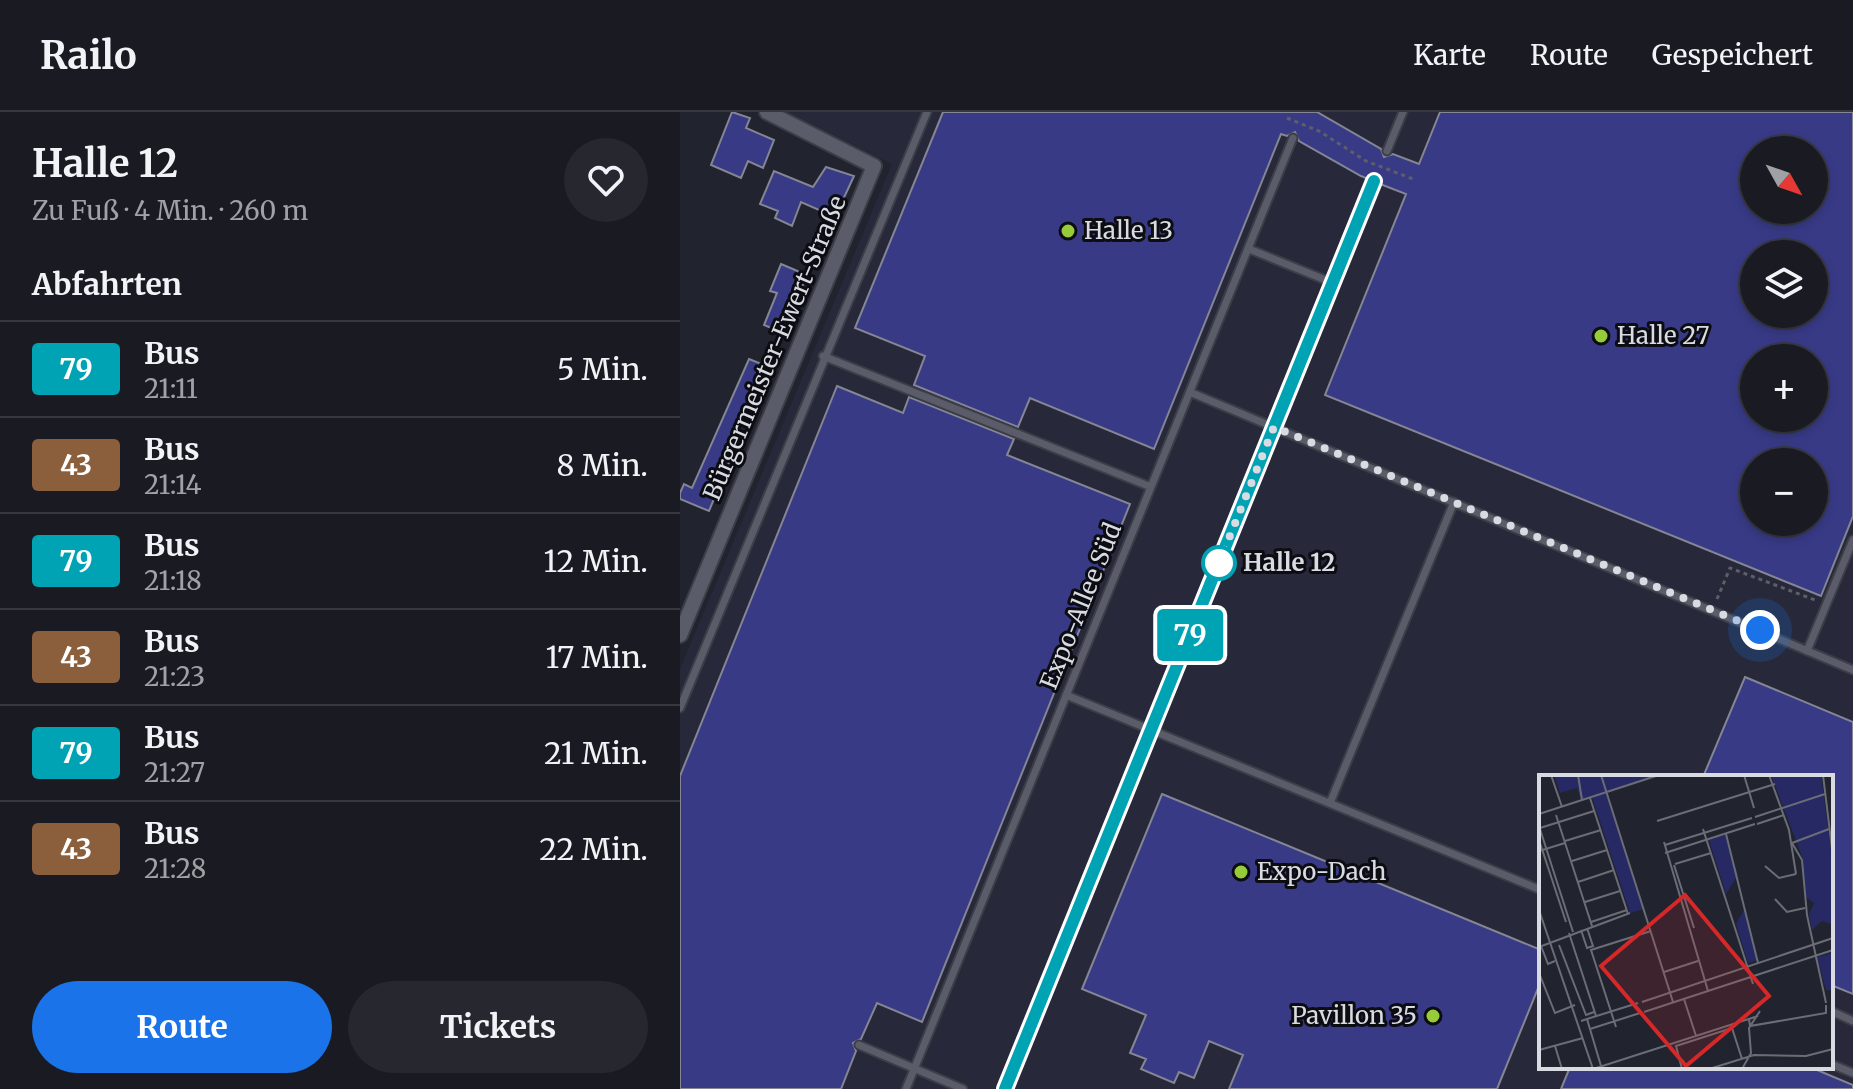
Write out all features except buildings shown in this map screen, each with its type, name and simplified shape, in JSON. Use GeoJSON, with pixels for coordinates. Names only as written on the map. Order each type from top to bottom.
{"type":"FeatureCollection","features":[{"type":"Feature","properties":{"kind":"street","name":"Bürgermeister-Ewert-Straße"},"geometry":{"type":"LineString","coordinates":[[680,635],[874,166],[767,112]]}},
{"type":"Feature","properties":{"kind":"lane"},"geometry":{"type":"LineString","coordinates":[[680,708],[823,356],[927,112]]}},
{"type":"Feature","properties":{"kind":"lane"},"geometry":{"type":"LineString","coordinates":[[1387,151],[1403,112]]}},
{"type":"Feature","properties":{"kind":"lane","name":"Expo-Allee Süd"},"geometry":{"type":"LineString","coordinates":[[906,1089],[1192,393],[1293,138]]}},
{"type":"Feature","properties":{"kind":"lane"},"geometry":{"type":"LineString","coordinates":[[1005,1089],[1374,181]]}},
{"type":"Feature","properties":{"kind":"lane"},"geometry":{"type":"LineString","coordinates":[[1249,249],[1333,283]]}},
{"type":"Feature","properties":{"kind":"lane"},"geometry":{"type":"LineString","coordinates":[[823,356],[1151,487]]}},
{"type":"Feature","properties":{"kind":"lane"},"geometry":{"type":"LineString","coordinates":[[1192,393],[1853,670]]}},
{"type":"Feature","properties":{"kind":"lane"},"geometry":{"type":"LineString","coordinates":[[1330,803],[1454,502]]}},
{"type":"Feature","properties":{"kind":"lane"},"geometry":{"type":"LineString","coordinates":[[1807,651],[1853,540]]}},
{"type":"Feature","properties":{"kind":"lane"},"geometry":{"type":"LineString","coordinates":[[1066,695],[1539,889]]}},
{"type":"Feature","properties":{"kind":"lane"},"geometry":{"type":"LineString","coordinates":[[1833,1012],[1853,1021]]}},
{"type":"Feature","properties":{"kind":"lane"},"geometry":{"type":"LineString","coordinates":[[859,1045],[963,1089]]}},
{"type":"Feature","properties":{"kind":"lane"},"geometry":{"type":"LineString","coordinates":[[1833,1065],[1853,1073]]}},
{"type":"Feature","properties":{"kind":"path"},"geometry":{"type":"LineString","coordinates":[[1287,118],[1319,131],[1366,161],[1413,179]]}},
{"type":"Feature","properties":{"kind":"path"},"geometry":{"type":"LineString","coordinates":[[1713,610],[1734,562]]}},
{"type":"Feature","properties":{"kind":"path"},"geometry":{"type":"LineString","coordinates":[[1730,568],[1827,604]]}},
{"type":"Feature","properties":{"kind":"shaded area"},"geometry":{"type":"Polygon","coordinates":[[[786,112],[1853,112],[1853,1089],[680,1089],[680,669],[892,164],[786,112]]]}},
{"type":"Feature","properties":{"kind":"bus line","name":"79"},"geometry":{"type":"LineString","coordinates":[[1005,1089],[1374,181]]}},
{"type":"Feature","properties":{"kind":"place","name":"Halle 13"},"geometry":{"type":"Point","coordinates":[1068,231]}},
{"type":"Feature","properties":{"kind":"place","name":"Halle 27"},"geometry":{"type":"Point","coordinates":[1601,336]}},
{"type":"Feature","properties":{"kind":"place","name":"Halle 12"},"geometry":{"type":"Point","coordinates":[1219,563]}},
{"type":"Feature","properties":{"kind":"place","name":"Expo-Dach"},"geometry":{"type":"Point","coordinates":[1241,872]}},
{"type":"Feature","properties":{"kind":"place","name":"Pavillon 35"},"geometry":{"type":"Point","coordinates":[1433,1016]}},
{"type":"Feature","properties":{"kind":"route"},"geometry":{"type":"LineString","coordinates":[[1219,563],[1274,427],[1760,630]]}}]}
